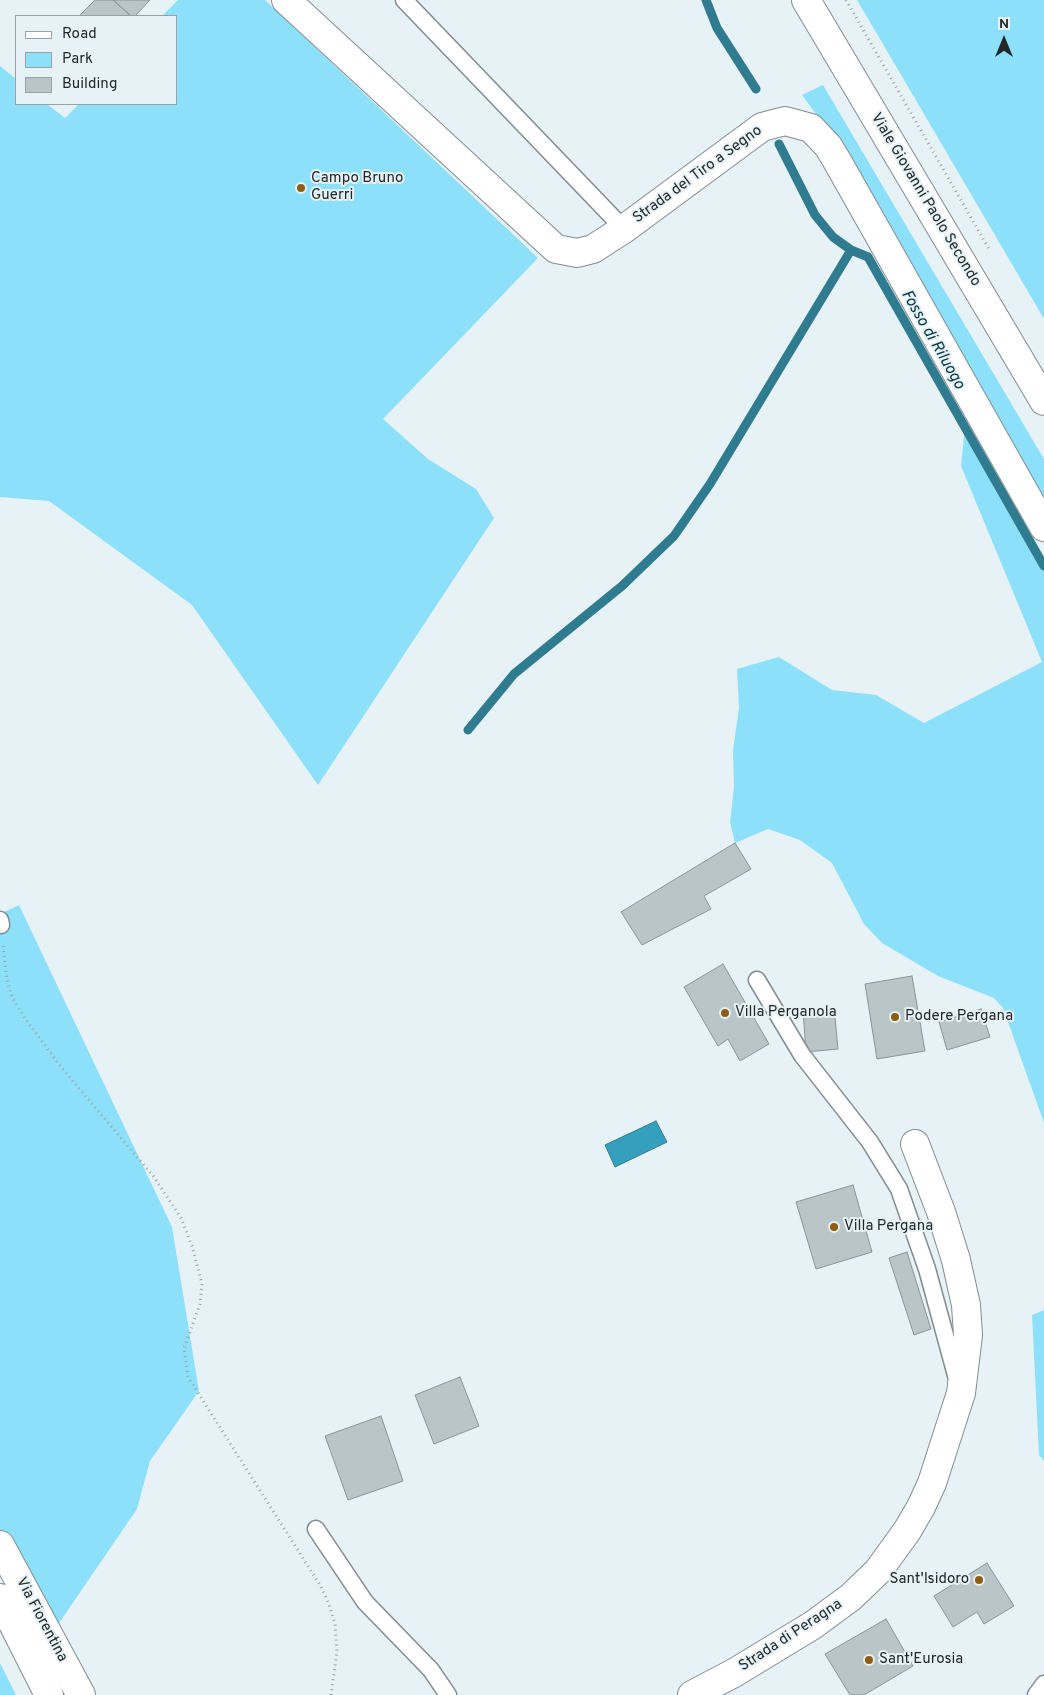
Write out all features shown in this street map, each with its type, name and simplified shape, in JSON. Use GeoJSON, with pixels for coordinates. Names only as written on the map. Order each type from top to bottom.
{"type":"FeatureCollection","features":[{"type":"Feature","properties":{"kind":"street","name":"Strada del Tiro a Segno"},"geometry":{"type":"LineString","coordinates":[[286,0],[556,249],[577,253],[594,249],[762,127],[785,121],[811,128],[828,146],[836,158],[1044,526]]}},
{"type":"Feature","properties":{"kind":"street","name":"Viale Giovanni Paolo Secondo"},"geometry":{"type":"LineString","coordinates":[[806,0],[1044,401]]}},
{"type":"Feature","properties":{"kind":"street","name":"Strada di Peragna"},"geometry":{"type":"LineString","coordinates":[[692,1695],[734,1673],[813,1625],[851,1597],[878,1570],[921,1507],[946,1442],[960,1393],[968,1335],[966,1305],[946,1229],[915,1144]]}},
{"type":"Feature","properties":{"kind":"street","name":"Via Fiorentina"},"geometry":{"type":"LineString","coordinates":[[0,1545],[81,1695]]}},
{"type":"Feature","properties":{"kind":"street","name":"Via Fiorentina"},"geometry":{"type":"LineString","coordinates":[[0,1598],[49,1695]]}},
{"type":"Feature","properties":{"kind":"lane"},"geometry":{"type":"LineString","coordinates":[[404,0],[624,229]]}},
{"type":"Feature","properties":{"kind":"lane"},"geometry":{"type":"LineString","coordinates":[[757,980],[802,1055],[870,1142],[899,1189],[927,1269],[960,1393]]}},
{"type":"Feature","properties":{"kind":"lane"},"geometry":{"type":"LineString","coordinates":[[316,1529],[365,1602],[431,1670],[448,1695]]}},
{"type":"Feature","properties":{"kind":"lane"},"geometry":{"type":"LineString","coordinates":[[1036,1695],[1044,1684]]}},
{"type":"Feature","properties":{"kind":"path"},"geometry":{"type":"LineString","coordinates":[[846,0],[990,250]]}},
{"type":"Feature","properties":{"kind":"path"},"geometry":{"type":"LineString","coordinates":[[1,923],[7,980],[12,997],[24,1017],[61,1067],[154,1176],[181,1218],[192,1246],[202,1284],[200,1304],[184,1348],[188,1377],[320,1585],[329,1604],[335,1624],[337,1652],[330,1695]]}},
{"type":"Feature","properties":{"kind":"green space"},"geometry":{"type":"Polygon","coordinates":[[[178,0],[265,0],[538,258],[383,419],[428,459],[476,489],[494,518],[318,785],[192,605],[49,501],[0,497],[0,66],[15,78],[15,105],[48,105],[65,118],[78,105],[178,105],[178,15],[163,15],[178,0]]]}},
{"type":"Feature","properties":{"kind":"green space"},"geometry":{"type":"Polygon","coordinates":[[[857,0],[1044,0],[1044,319],[924,114],[857,0]]]}},
{"type":"Feature","properties":{"kind":"green space"},"geometry":{"type":"Polygon","coordinates":[[[823,85],[1044,459],[1044,498],[818,117],[802,95],[823,85]]]}},
{"type":"Feature","properties":{"kind":"green space"},"geometry":{"type":"Polygon","coordinates":[[[965,426],[1044,568],[1044,1123],[1003,1008],[994,998],[938,976],[882,943],[864,924],[832,863],[800,840],[768,829],[735,843],[730,822],[734,787],[733,750],[739,708],[737,669],[779,657],[832,690],[876,695],[924,723],[1042,662],[961,466],[965,426]]]}},
{"type":"Feature","properties":{"kind":"green space"},"geometry":{"type":"Polygon","coordinates":[[[19,905],[172,1227],[199,1391],[150,1461],[137,1509],[55,1629],[0,1533],[0,914],[19,905]]]}},
{"type":"Feature","properties":{"kind":"green space"},"geometry":{"type":"Polygon","coordinates":[[[1044,1310],[1044,1461],[1039,1455],[1032,1315],[1044,1310]]]}},
{"type":"Feature","properties":{"kind":"green space"},"geometry":{"type":"Polygon","coordinates":[[[0,1663],[16,1695],[0,1695],[0,1663]]]}},
{"type":"Feature","properties":{"kind":"shaded area"},"geometry":{"type":"Polygon","coordinates":[[[656,1121],[667,1142],[615,1167],[605,1145],[656,1121]]]}},
{"type":"Feature","properties":{"kind":"building"},"geometry":{"type":"Polygon","coordinates":[[[95,0],[113,0],[130,15],[80,15],[95,0]]]}},
{"type":"Feature","properties":{"kind":"building"},"geometry":{"type":"Polygon","coordinates":[[[113,0],[150,0],[136,15],[130,15],[113,0]]]}},
{"type":"Feature","properties":{"kind":"building"},"geometry":{"type":"Polygon","coordinates":[[[735,843],[751,869],[704,896],[711,909],[642,945],[621,912],[735,843]]]}},
{"type":"Feature","properties":{"kind":"building","name":"Villa Perganola"},"geometry":{"type":"Polygon","coordinates":[[[723,964],[769,1044],[740,1061],[728,1039],[718,1046],[684,987],[723,964]]]}},
{"type":"Feature","properties":{"kind":"building","name":"Podere Pergana"},"geometry":{"type":"Polygon","coordinates":[[[912,976],[925,1051],[877,1059],[865,984],[912,976]]]}},
{"type":"Feature","properties":{"kind":"building"},"geometry":{"type":"Polygon","coordinates":[[[834,1007],[838,1049],[806,1052],[803,1010],[834,1007]]]}},
{"type":"Feature","properties":{"kind":"building"},"geometry":{"type":"Polygon","coordinates":[[[981,1009],[990,1037],[947,1050],[939,1022],[981,1009]]]}},
{"type":"Feature","properties":{"kind":"building","name":"Villa Pergana"},"geometry":{"type":"Polygon","coordinates":[[[853,1185],[872,1252],[816,1269],[796,1202],[853,1185]]]}},
{"type":"Feature","properties":{"kind":"building"},"geometry":{"type":"Polygon","coordinates":[[[907,1252],[931,1329],[914,1335],[889,1258],[907,1252]]]}},
{"type":"Feature","properties":{"kind":"building"},"geometry":{"type":"Polygon","coordinates":[[[460,1377],[479,1426],[434,1444],[415,1395],[460,1377]]]}},
{"type":"Feature","properties":{"kind":"building"},"geometry":{"type":"Polygon","coordinates":[[[381,1416],[403,1481],[348,1500],[325,1436],[381,1416]]]}},
{"type":"Feature","properties":{"kind":"building","name":"Sant'Isidoro"},"geometry":{"type":"Polygon","coordinates":[[[987,1563],[1014,1606],[984,1624],[977,1612],[953,1627],[934,1596],[987,1563]]]}},
{"type":"Feature","properties":{"kind":"building","name":"Sant'Eurosia"},"geometry":{"type":"Polygon","coordinates":[[[886,1619],[913,1666],[864,1695],[850,1695],[825,1654],[886,1619]]]}},
{"type":"Feature","properties":{"kind":"waterway","name":"Fosso di Riluogo"},"geometry":{"type":"LineString","coordinates":[[706,0],[717,28],[756,89]]}},
{"type":"Feature","properties":{"kind":"waterway","name":"Fosso di Riluogo"},"geometry":{"type":"LineString","coordinates":[[779,144],[815,215],[833,237],[851,250],[868,257],[1044,566]]}},
{"type":"Feature","properties":{"kind":"waterway"},"geometry":{"type":"LineString","coordinates":[[468,730],[514,674],[622,586],[674,536],[710,484],[851,250]]}},
{"type":"Feature","properties":{"kind":"place","name":"Campo Bruno Guerri"},"geometry":{"type":"Point","coordinates":[301,188]}},
{"type":"Feature","properties":{"kind":"place","name":"Villa Perganola"},"geometry":{"type":"Point","coordinates":[725,1013]}},
{"type":"Feature","properties":{"kind":"place","name":"Podere Pergana"},"geometry":{"type":"Point","coordinates":[895,1017]}},
{"type":"Feature","properties":{"kind":"place","name":"Villa Pergana"},"geometry":{"type":"Point","coordinates":[834,1227]}},
{"type":"Feature","properties":{"kind":"place","name":"Sant'Isidoro"},"geometry":{"type":"Point","coordinates":[979,1580]}},
{"type":"Feature","properties":{"kind":"place","name":"Sant'Eurosia"},"geometry":{"type":"Point","coordinates":[869,1660]}}]}
